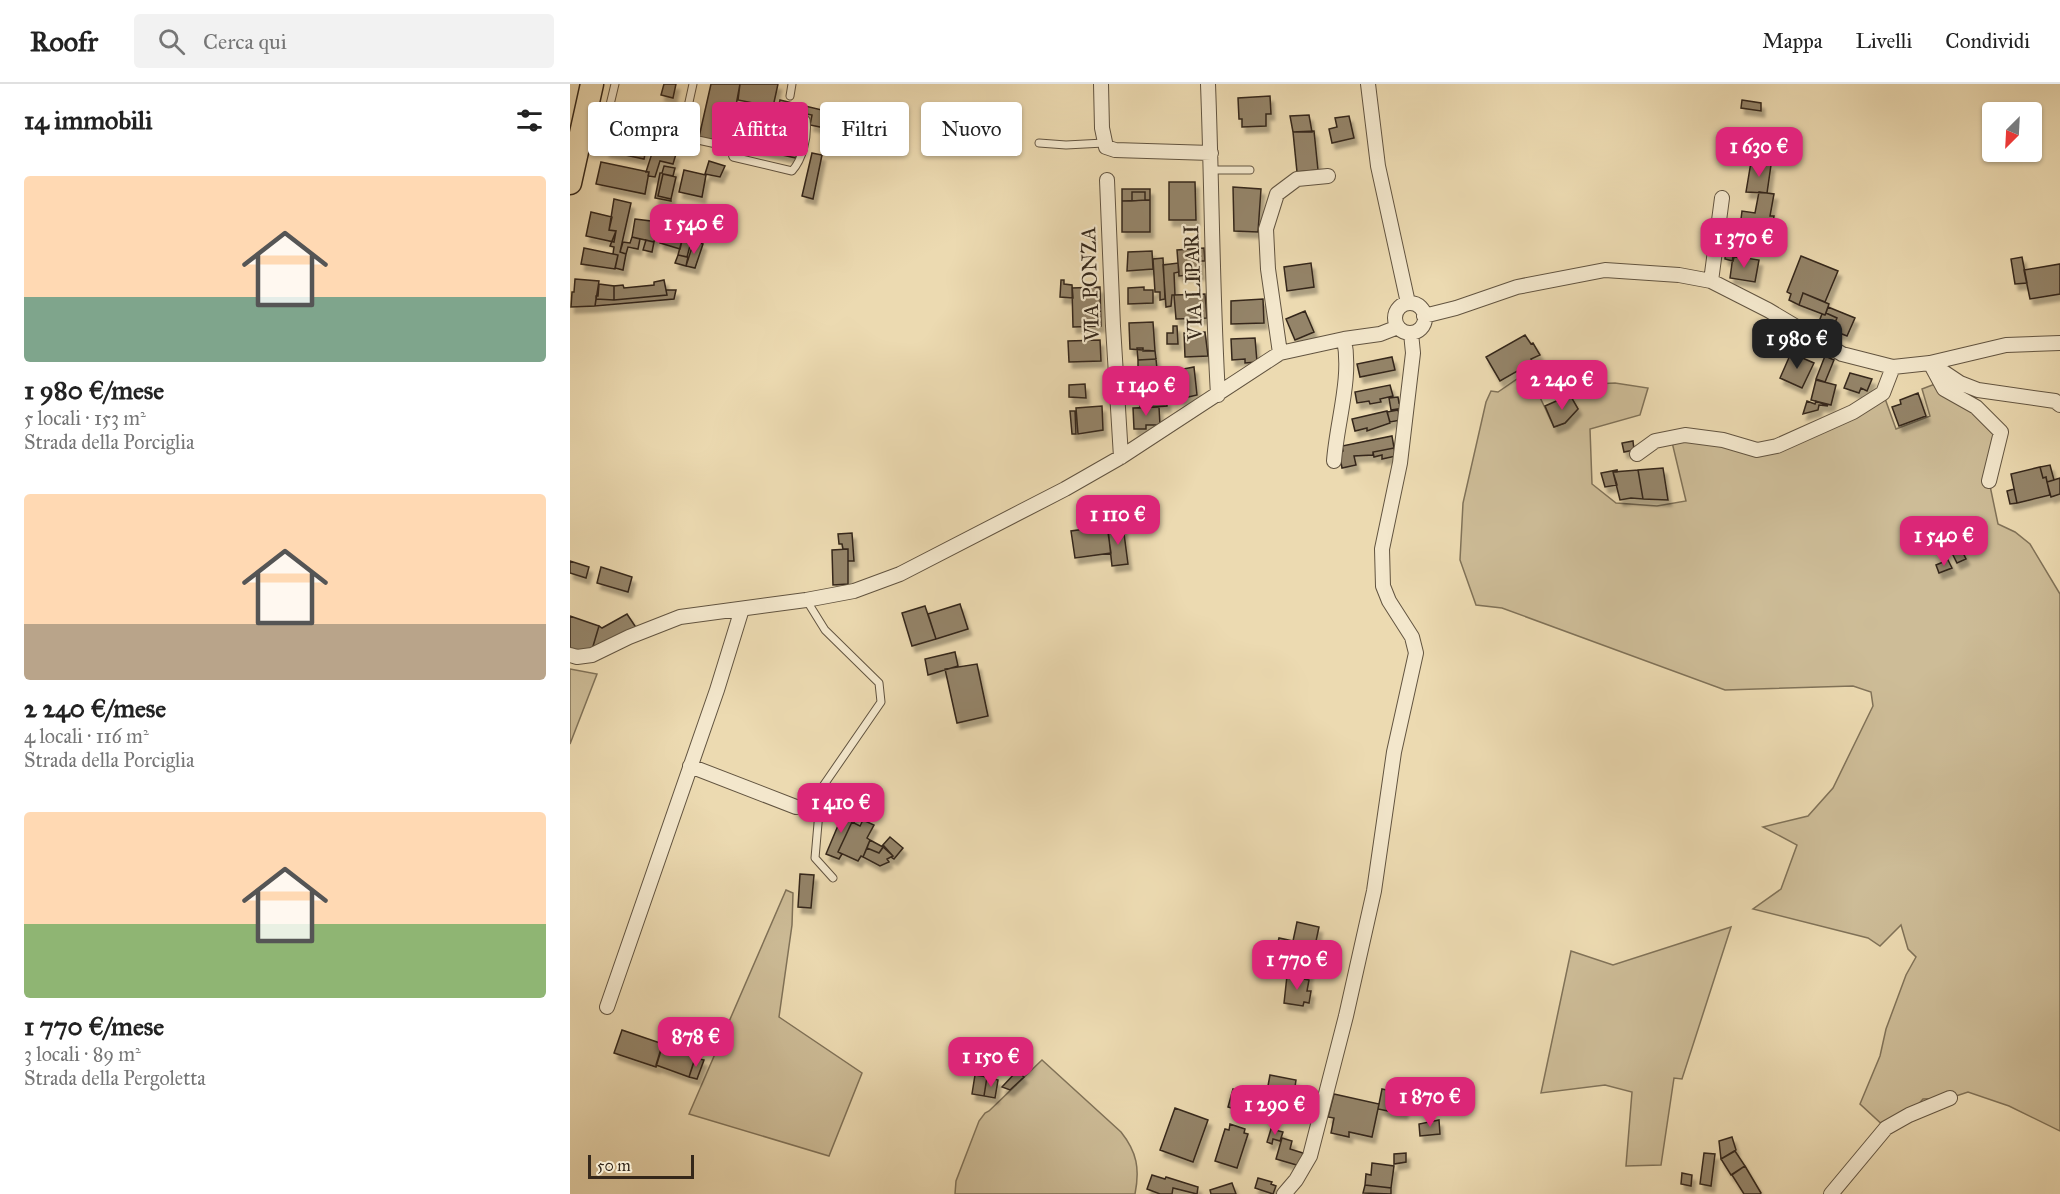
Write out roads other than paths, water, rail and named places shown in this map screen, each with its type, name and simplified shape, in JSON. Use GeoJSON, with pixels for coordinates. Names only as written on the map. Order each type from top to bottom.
{"type":"FeatureCollection","features":[{"type":"Feature","properties":{"kind":"main road"},"geometry":{"type":"LineString","coordinates":[[592,84],[596,102]]}},
{"type":"Feature","properties":{"kind":"main road"},"geometry":{"type":"LineString","coordinates":[[570,183],[588,137]]}},
{"type":"Feature","properties":{"kind":"street"},"geometry":{"type":"LineString","coordinates":[[1101,84],[1106,147],[1115,150],[1211,153]]}},
{"type":"Feature","properties":{"kind":"street","name":"VIA LIPARI"},"geometry":{"type":"LineString","coordinates":[[1208,84],[1218,395]]}},
{"type":"Feature","properties":{"kind":"street"},"geometry":{"type":"LineString","coordinates":[[1368,84],[1378,166],[1408,303]]}},
{"type":"Feature","properties":{"kind":"street"},"geometry":{"type":"LineString","coordinates":[[1280,353],[1268,269],[1266,229],[1277,194],[1297,180],[1328,176]]}},
{"type":"Feature","properties":{"kind":"street","name":"VIA PONZA"},"geometry":{"type":"LineString","coordinates":[[1107,180],[1121,457]]}},
{"type":"Feature","properties":{"kind":"street"},"geometry":{"type":"LineString","coordinates":[[1711,281],[1722,198]]}},
{"type":"Feature","properties":{"kind":"street"},"geometry":{"type":"LineString","coordinates":[[1424,316],[1456,308],[1517,287],[1605,270],[1679,275],[1711,281],[1768,310],[1842,354],[1893,367],[1930,363],[2006,345],[2060,343]]}},
{"type":"Feature","properties":{"kind":"street"},"geometry":{"type":"LineString","coordinates":[[1408,303],[1418,306],[1424,316],[1421,328],[1411,333],[1404,332],[1395,320],[1396,312],[1408,303]]}},
{"type":"Feature","properties":{"kind":"street"},"geometry":{"type":"LineString","coordinates":[[570,655],[577,657],[592,655],[680,617],[806,600],[854,591],[900,574],[1065,489],[1121,457],[1280,353],[1344,339],[1380,334],[1398,327]]}},
{"type":"Feature","properties":{"kind":"street"},"geometry":{"type":"LineString","coordinates":[[1284,1194],[1296,1180],[1310,1155],[1346,1016],[1374,891],[1394,752],[1416,653],[1412,638],[1389,601],[1383,586],[1382,549],[1400,463],[1413,353],[1411,333]]}},
{"type":"Feature","properties":{"kind":"street"},"geometry":{"type":"LineString","coordinates":[[1334,461],[1343,393],[1346,350],[1344,339]]}},
{"type":"Feature","properties":{"kind":"street"},"geometry":{"type":"LineString","coordinates":[[1930,363],[1960,383],[1978,390],[2055,401],[2060,405]]}},
{"type":"Feature","properties":{"kind":"street"},"geometry":{"type":"LineString","coordinates":[[1930,363],[1944,389],[1976,407],[2001,432],[1989,481]]}},
{"type":"Feature","properties":{"kind":"street"},"geometry":{"type":"LineString","coordinates":[[1637,454],[1655,441],[1685,435],[1723,440],[1757,450],[1777,446],[1853,412],[1883,393],[1893,367]]}},
{"type":"Feature","properties":{"kind":"street"},"geometry":{"type":"LineString","coordinates":[[607,1007],[742,609]]}},
{"type":"Feature","properties":{"kind":"street"},"geometry":{"type":"LineString","coordinates":[[690,766],[796,807]]}},
{"type":"Feature","properties":{"kind":"street"},"geometry":{"type":"LineString","coordinates":[[1831,1194],[1886,1128],[1909,1115],[1950,1098]]}},
{"type":"Feature","properties":{"kind":"lane"},"geometry":{"type":"LineString","coordinates":[[604,102],[615,84]]}},
{"type":"Feature","properties":{"kind":"lane"},"geometry":{"type":"LineString","coordinates":[[689,102],[693,84]]}},
{"type":"Feature","properties":{"kind":"lane"},"geometry":{"type":"LineString","coordinates":[[790,96],[792,84]]}},
{"type":"Feature","properties":{"kind":"lane"},"geometry":{"type":"LineString","coordinates":[[1039,143],[1066,146],[1104,143]]}},
{"type":"Feature","properties":{"kind":"lane"},"geometry":{"type":"LineString","coordinates":[[733,156],[792,171],[799,163],[801,156]]}},
{"type":"Feature","properties":{"kind":"lane"},"geometry":{"type":"LineString","coordinates":[[1212,170],[1250,170]]}},
{"type":"Feature","properties":{"kind":"lane"},"geometry":{"type":"LineString","coordinates":[[806,600],[825,630],[879,683],[881,702],[821,789],[816,858],[833,878]]}}]}
